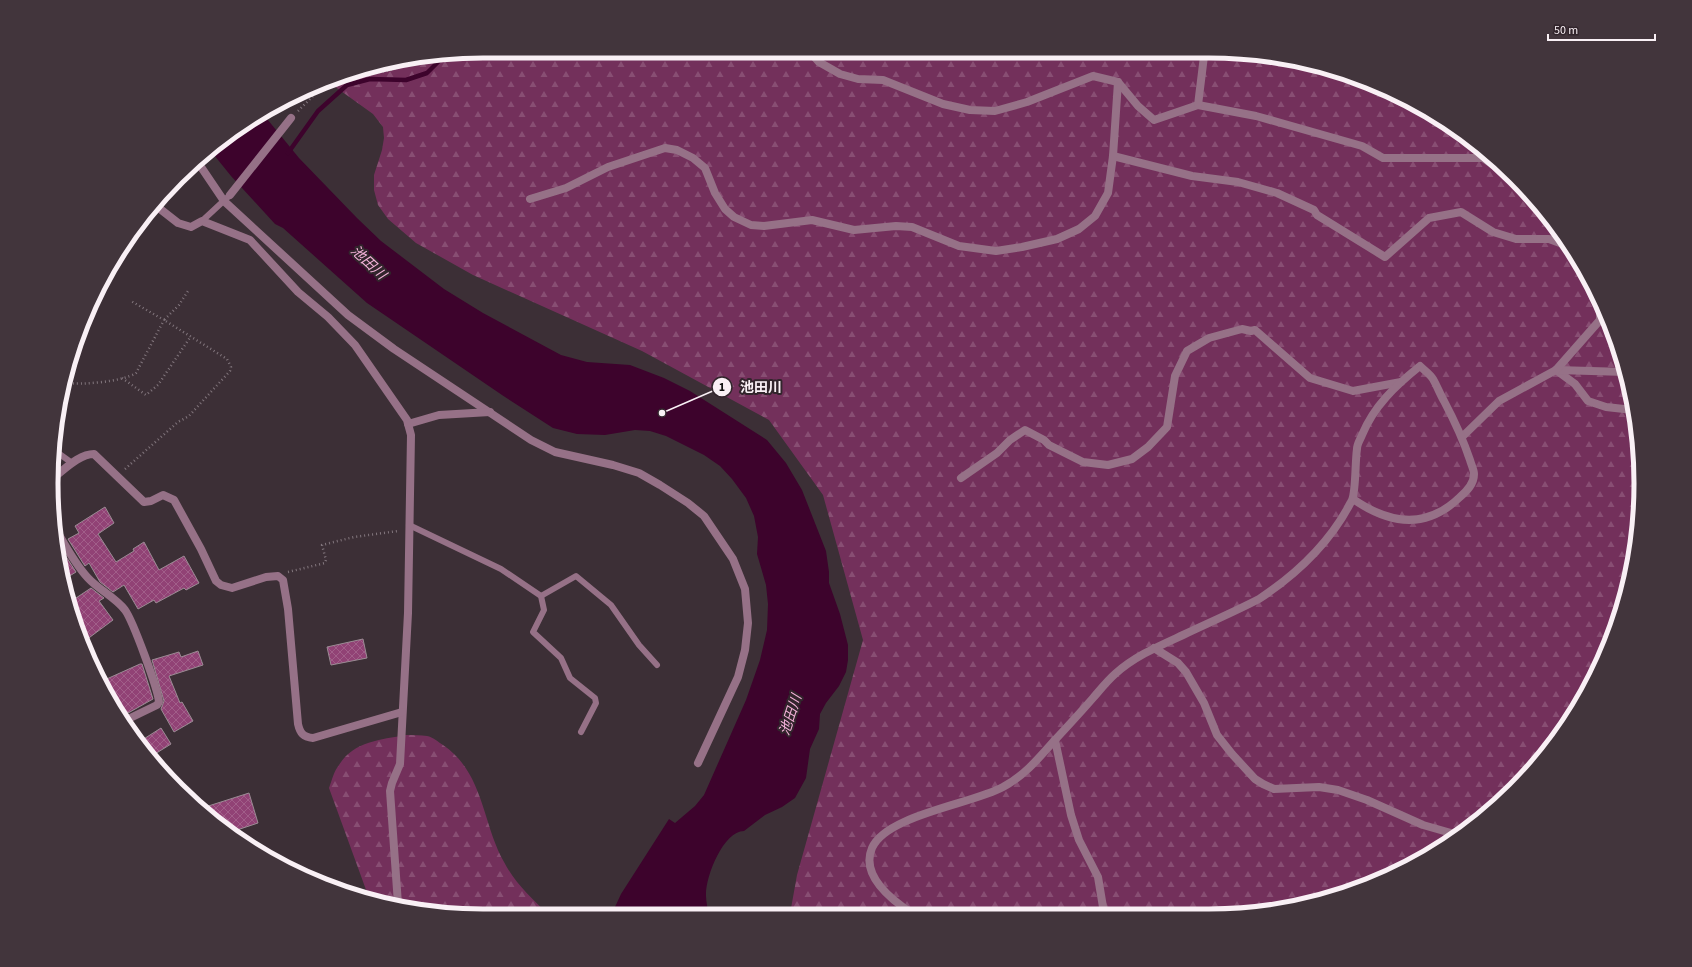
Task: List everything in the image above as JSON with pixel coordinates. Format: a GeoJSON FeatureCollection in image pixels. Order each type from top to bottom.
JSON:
{"type":"FeatureCollection","features":[{"type":"Feature","properties":{"kind":"street"},"geometry":{"type":"LineString","coordinates":[[815,58],[819,62],[840,74],[858,79],[883,80],[943,104],[970,110],[995,111],[1028,102],[1094,76],[1118,82],[1138,106],[1154,120],[1198,105],[1272,120],[1362,146],[1383,158],[1482,158]]}},
{"type":"Feature","properties":{"kind":"street"},"geometry":{"type":"LineString","coordinates":[[1198,105],[1204,58]]}},
{"type":"Feature","properties":{"kind":"street"},"geometry":{"type":"LineString","coordinates":[[530,199],[566,188],[608,167],[664,148],[677,150],[692,158],[705,168],[715,193],[725,209],[734,217],[751,225],[764,226],[812,220],[854,230],[896,226],[912,227],[959,246],[996,251],[1022,247],[1058,239],[1079,229],[1095,216],[1108,193],[1113,156],[1118,82]]}},
{"type":"Feature","properties":{"kind":"street"},"geometry":{"type":"LineString","coordinates":[[227,198],[291,118]]}},
{"type":"Feature","properties":{"kind":"street"},"geometry":{"type":"LineString","coordinates":[[1113,156],[1192,176],[1238,182],[1277,193],[1314,210],[1317,215],[1385,257],[1430,218],[1461,212],[1493,232],[1516,239],[1550,239],[1559,242]]}},
{"type":"Feature","properties":{"kind":"street"},"geometry":{"type":"LineString","coordinates":[[201,166],[227,198],[348,314],[394,349],[531,440],[555,452],[613,465],[639,473],[688,503],[704,516],[733,559],[745,590],[748,623],[745,650],[738,677],[698,763]]}},
{"type":"Feature","properties":{"kind":"street"},"geometry":{"type":"LineString","coordinates":[[159,208],[178,223],[191,227],[202,221],[250,240],[298,292],[328,317],[355,345],[396,403],[408,424],[411,434],[408,613],[400,764],[390,791],[398,901]]}},
{"type":"Feature","properties":{"kind":"street"},"geometry":{"type":"LineString","coordinates":[[1462,436],[1499,401],[1556,370],[1600,320],[1600,317]]}},
{"type":"Feature","properties":{"kind":"street"},"geometry":{"type":"LineString","coordinates":[[961,478],[997,453],[1010,440],[1025,430],[1044,440],[1049,445],[1083,462],[1108,464],[1132,459],[1148,447],[1167,427],[1175,376],[1187,351],[1209,338],[1242,329],[1251,331],[1255,330],[1310,378],[1353,391],[1401,382]]}},
{"type":"Feature","properties":{"kind":"street"},"geometry":{"type":"LineString","coordinates":[[906,909],[881,887],[871,870],[869,859],[871,849],[877,839],[885,832],[921,814],[981,797],[1005,787],[1036,762],[1114,674],[1139,655],[1241,608],[1275,588],[1299,569],[1330,535],[1352,499],[1357,447],[1365,427],[1377,406],[1401,382],[1420,366],[1432,378],[1462,436],[1474,473],[1473,481],[1468,490],[1455,502],[1441,512],[1426,519],[1408,521],[1388,517],[1366,509],[1352,499]]}},
{"type":"Feature","properties":{"kind":"street"},"geometry":{"type":"LineString","coordinates":[[1556,370],[1620,372]]}},
{"type":"Feature","properties":{"kind":"street"},"geometry":{"type":"LineString","coordinates":[[1556,370],[1575,384],[1588,401],[1606,407],[1627,409]]}},
{"type":"Feature","properties":{"kind":"street"},"geometry":{"type":"LineString","coordinates":[[408,424],[439,414],[490,412]]}},
{"type":"Feature","properties":{"kind":"street"},"geometry":{"type":"LineString","coordinates":[[58,474],[72,463],[88,454],[94,454],[144,502],[151,501],[164,495],[174,500],[201,549],[216,582],[221,586],[232,588],[266,577],[278,576],[283,580],[288,609],[300,732],[307,737],[313,738],[402,712]]}},
{"type":"Feature","properties":{"kind":"street"},"geometry":{"type":"LineString","coordinates":[[62,539],[88,578],[119,603],[126,612],[143,651],[159,702],[157,705],[129,719]]}},
{"type":"Feature","properties":{"kind":"street"},"geometry":{"type":"LineString","coordinates":[[1154,648],[1174,660],[1186,672],[1204,703],[1217,734],[1241,764],[1255,779],[1263,784],[1274,789],[1319,787],[1338,790],[1367,800],[1423,825],[1451,833]]}},
{"type":"Feature","properties":{"kind":"street"},"geometry":{"type":"LineString","coordinates":[[1055,740],[1071,815],[1079,840],[1098,877],[1103,909]]}},
{"type":"Feature","properties":{"kind":"lane"},"geometry":{"type":"LineString","coordinates":[[202,221],[227,198]]}},
{"type":"Feature","properties":{"kind":"lane"},"geometry":{"type":"LineString","coordinates":[[59,454],[72,463]]}},
{"type":"Feature","properties":{"kind":"lane"},"geometry":{"type":"LineString","coordinates":[[409,527],[501,569],[541,596],[544,610],[533,632],[561,658],[570,678],[595,698],[596,703],[581,732]]}},
{"type":"Feature","properties":{"kind":"lane"},"geometry":{"type":"LineString","coordinates":[[541,596],[576,576],[611,605],[640,645],[657,665]]}},
{"type":"Feature","properties":{"kind":"path"},"geometry":{"type":"LineString","coordinates":[[376,71],[382,72],[414,64]]}},
{"type":"Feature","properties":{"kind":"path"},"geometry":{"type":"LineString","coordinates":[[291,118],[317,92]]}},
{"type":"Feature","properties":{"kind":"path"},"geometry":{"type":"LineString","coordinates":[[70,383],[82,384],[122,378],[136,373],[164,320],[179,305],[188,291]]}},
{"type":"Feature","properties":{"kind":"path"},"geometry":{"type":"LineString","coordinates":[[117,476],[178,422],[189,416],[230,371],[231,366],[227,360],[191,336],[131,300]]}},
{"type":"Feature","properties":{"kind":"path"},"geometry":{"type":"LineString","coordinates":[[122,378],[146,395],[158,385],[191,336]]}},
{"type":"Feature","properties":{"kind":"path"},"geometry":{"type":"LineString","coordinates":[[278,576],[290,571],[323,564],[326,560],[322,545],[354,537],[409,527]]}},
{"type":"Feature","properties":{"kind":"green space"},"geometry":{"type":"Polygon","coordinates":[[[484,58],[1236,59],[1292,66],[1319,72],[1371,90],[1397,102],[1445,130],[1468,146],[1509,183],[1546,224],[1562,247],[1590,295],[1602,321],[1620,373],[1626,400],[1633,456],[1634,484],[1633,511],[1626,567],[1620,594],[1602,646],[1577,696],[1546,743],[1509,784],[1489,803],[1468,821],[1445,837],[1397,865],[1371,877],[1319,895],[1264,905],[1208,909],[791,909],[797,875],[863,640],[823,495],[769,420],[642,351],[473,275],[416,243],[388,219],[378,205],[374,190],[374,175],[382,150],[384,138],[383,127],[373,114],[334,86],[373,72],[400,66],[456,59],[484,58]]]}},
{"type":"Feature","properties":{"kind":"green space"},"geometry":{"type":"Polygon","coordinates":[[[406,735],[427,736],[443,745],[456,756],[467,770],[475,784],[497,847],[508,870],[524,890],[542,909],[456,908],[400,901],[367,893],[329,788],[337,767],[345,757],[360,746],[377,740],[406,735]]]}},
{"type":"Feature","properties":{"kind":"water"},"geometry":{"type":"Polygon","coordinates":[[[266,118],[299,158],[357,218],[381,241],[444,289],[483,313],[561,355],[587,362],[630,365],[664,378],[690,391],[767,440],[786,463],[802,490],[826,551],[829,583],[840,614],[848,645],[846,672],[839,686],[826,703],[820,714],[819,729],[810,749],[806,778],[795,798],[782,807],[765,815],[744,831],[736,833],[722,847],[712,868],[706,888],[707,909],[615,909],[615,907],[621,894],[669,819],[675,823],[695,806],[704,795],[746,700],[760,660],[767,630],[768,604],[766,585],[757,554],[758,537],[754,516],[746,498],[720,466],[704,455],[666,436],[650,431],[635,430],[605,435],[577,434],[553,428],[367,303],[283,228],[275,224],[231,176],[214,155],[224,146],[266,118]]]}},
{"type":"Feature","properties":{"kind":"building"},"geometry":{"type":"Polygon","coordinates":[[[105,507],[114,523],[98,534],[116,562],[134,551],[133,549],[144,542],[159,570],[184,556],[199,583],[186,590],[184,588],[156,603],[154,600],[138,609],[124,585],[113,592],[100,582],[89,563],[85,566],[68,539],[79,533],[75,526],[105,507]]]}},
{"type":"Feature","properties":{"kind":"building"},"geometry":{"type":"Polygon","coordinates":[[[64,553],[76,572],[68,577],[64,553]]]}},
{"type":"Feature","properties":{"kind":"building"},"geometry":{"type":"Polygon","coordinates":[[[91,588],[104,598],[99,601],[113,620],[88,639],[74,599],[91,588]]]}},
{"type":"Feature","properties":{"kind":"building"},"geometry":{"type":"Polygon","coordinates":[[[363,639],[367,658],[331,665],[327,647],[363,639]]]}},
{"type":"Feature","properties":{"kind":"building"},"geometry":{"type":"Polygon","coordinates":[[[198,651],[203,665],[169,676],[180,703],[182,702],[193,721],[174,732],[161,709],[164,701],[152,660],[179,652],[181,657],[198,651]]]}},
{"type":"Feature","properties":{"kind":"building"},"geometry":{"type":"Polygon","coordinates":[[[142,664],[153,699],[126,714],[106,679],[142,664]]]}},
{"type":"Feature","properties":{"kind":"building"},"geometry":{"type":"Polygon","coordinates":[[[161,728],[171,744],[155,754],[143,739],[161,728]]]}},
{"type":"Feature","properties":{"kind":"building"},"geometry":{"type":"Polygon","coordinates":[[[249,793],[258,823],[237,830],[207,806],[249,793]]]}},
{"type":"Feature","properties":{"kind":"waterway"},"geometry":{"type":"LineString","coordinates":[[288,153],[318,111],[347,85],[370,79],[406,80],[427,73],[439,61]]}},
{"type":"Feature","properties":{"kind":"place","name":"池田川"},"geometry":{"type":"Point","coordinates":[662,413]}}]}
